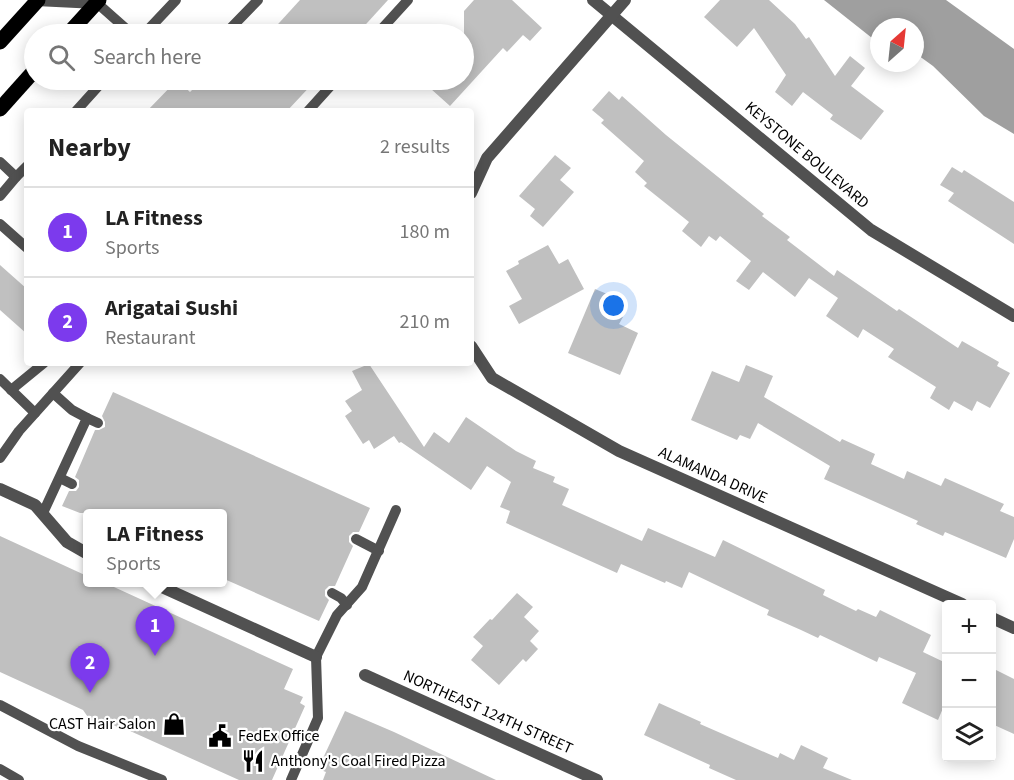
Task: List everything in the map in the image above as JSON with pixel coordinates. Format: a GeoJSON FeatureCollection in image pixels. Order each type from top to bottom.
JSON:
{"type":"FeatureCollection","features":[{"type":"Feature","properties":{"kind":"main road"},"geometry":{"type":"LineString","coordinates":[[0,42],[38,0]]}},
{"type":"Feature","properties":{"kind":"main road"},"geometry":{"type":"LineString","coordinates":[[77,24],[98,1]]}},
{"type":"Feature","properties":{"kind":"main road"},"geometry":{"type":"LineString","coordinates":[[0,109],[24,82]]}},
{"type":"Feature","properties":{"kind":"street"},"geometry":{"type":"LineString","coordinates":[[38,0],[98,1]]}},
{"type":"Feature","properties":{"kind":"street","name":"KEYSTONE BOULEVARD"},"geometry":{"type":"LineString","coordinates":[[593,0],[871,230],[1014,316]]}},
{"type":"Feature","properties":{"kind":"street"},"geometry":{"type":"LineString","coordinates":[[474,186],[487,158],[625,0]]}},
{"type":"Feature","properties":{"kind":"street","name":"ALAMANDA DRIVE"},"geometry":{"type":"LineString","coordinates":[[474,351],[492,378],[619,451],[953,600]]}},
{"type":"Feature","properties":{"kind":"street"},"geometry":{"type":"LineString","coordinates":[[0,489],[34,505],[67,542],[83,552]]}},
{"type":"Feature","properties":{"kind":"street"},"geometry":{"type":"LineString","coordinates":[[163,587],[316,657]]}},
{"type":"Feature","properties":{"kind":"street"},"geometry":{"type":"LineString","coordinates":[[996,620],[1014,628]]}},
{"type":"Feature","properties":{"kind":"street","name":"NORTHEAST 124TH STREET"},"geometry":{"type":"LineString","coordinates":[[365,675],[597,780]]}},
{"type":"Feature","properties":{"kind":"lane"},"geometry":{"type":"LineString","coordinates":[[156,24],[176,0]]}},
{"type":"Feature","properties":{"kind":"lane"},"geometry":{"type":"LineString","coordinates":[[235,24],[258,0]]}},
{"type":"Feature","properties":{"kind":"lane"},"geometry":{"type":"LineString","coordinates":[[386,24],[408,0]]}},
{"type":"Feature","properties":{"kind":"lane"},"geometry":{"type":"LineString","coordinates":[[98,1],[122,24]]}},
{"type":"Feature","properties":{"kind":"lane"},"geometry":{"type":"LineString","coordinates":[[79,108],[95,90]]}},
{"type":"Feature","properties":{"kind":"lane"},"geometry":{"type":"LineString","coordinates":[[311,108],[327,90]]}},
{"type":"Feature","properties":{"kind":"lane"},"geometry":{"type":"LineString","coordinates":[[0,162],[16,177]]}},
{"type":"Feature","properties":{"kind":"lane"},"geometry":{"type":"LineString","coordinates":[[0,196],[24,169]]}},
{"type":"Feature","properties":{"kind":"lane"},"geometry":{"type":"LineString","coordinates":[[0,224],[24,245]]}},
{"type":"Feature","properties":{"kind":"lane"},"geometry":{"type":"LineString","coordinates":[[11,390],[40,366]]}},
{"type":"Feature","properties":{"kind":"lane"},"geometry":{"type":"LineString","coordinates":[[0,458],[35,412],[77,366]]}},
{"type":"Feature","properties":{"kind":"lane"},"geometry":{"type":"LineString","coordinates":[[0,379],[35,412]]}},
{"type":"Feature","properties":{"kind":"lane"},"geometry":{"type":"LineString","coordinates":[[53,393],[72,410],[98,423]]}},
{"type":"Feature","properties":{"kind":"lane"},"geometry":{"type":"LineString","coordinates":[[43,513],[87,418]]}},
{"type":"Feature","properties":{"kind":"lane"},"geometry":{"type":"LineString","coordinates":[[60,478],[72,484]]}},
{"type":"Feature","properties":{"kind":"lane"},"geometry":{"type":"LineString","coordinates":[[291,780],[318,718],[316,657],[328,628],[362,587],[396,510]]}},
{"type":"Feature","properties":{"kind":"lane"},"geometry":{"type":"LineString","coordinates":[[356,539],[379,551]]}},
{"type":"Feature","properties":{"kind":"lane"},"geometry":{"type":"LineString","coordinates":[[332,593],[341,598],[346,605]]}},
{"type":"Feature","properties":{"kind":"lane"},"geometry":{"type":"LineString","coordinates":[[0,705],[78,746],[162,780]]}},
{"type":"Feature","properties":{"kind":"lane"},"geometry":{"type":"LineString","coordinates":[[0,769],[19,780]]}},
{"type":"Feature","properties":{"kind":"shaded area"},"geometry":{"type":"Polygon","coordinates":[[[824,0],[946,0],[1014,49],[1014,134],[984,116],[924,60],[924,18],[870,18],[870,36],[824,0]]]}},
{"type":"Feature","properties":{"kind":"building"},"geometry":{"type":"Polygon","coordinates":[[[300,0],[388,0],[366,24],[278,24],[300,0]]]}},
{"type":"Feature","properties":{"kind":"building"},"geometry":{"type":"Polygon","coordinates":[[[474,0],[512,0],[542,28],[530,41],[523,35],[507,52],[503,48],[474,80],[474,24],[464,24],[464,11],[474,0]]]}},
{"type":"Feature","properties":{"kind":"building"},"geometry":{"type":"Polygon","coordinates":[[[720,0],[769,0],[795,24],[806,39],[809,37],[835,76],[850,56],[865,68],[851,86],[884,111],[861,140],[830,119],[833,115],[803,92],[792,106],[775,92],[786,75],[754,28],[737,47],[704,17],[720,0]]]}},
{"type":"Feature","properties":{"kind":"building"},"geometry":{"type":"Polygon","coordinates":[[[167,90],[188,90],[190,92],[192,90],[307,90],[290,108],[150,108],[167,90]]]}},
{"type":"Feature","properties":{"kind":"building"},"geometry":{"type":"Polygon","coordinates":[[[432,90],[465,90],[450,106],[432,90]]]}},
{"type":"Feature","properties":{"kind":"building"},"geometry":{"type":"Polygon","coordinates":[[[609,91],[619,100],[622,96],[666,135],[764,214],[762,216],[790,237],[787,240],[834,276],[837,270],[897,311],[899,309],[958,348],[962,341],[999,362],[997,366],[1010,373],[990,408],[977,401],[972,411],[954,401],[949,410],[930,398],[936,387],[888,357],[894,349],[863,329],[858,338],[826,316],[838,298],[809,278],[795,297],[763,272],[749,290],[736,281],[751,261],[720,236],[716,241],[709,236],[701,247],[682,231],[689,222],[644,186],[647,183],[635,172],[644,161],[601,123],[604,120],[592,110],[609,91]]]}},
{"type":"Feature","properties":{"kind":"building"},"geometry":{"type":"Polygon","coordinates":[[[555,155],[571,168],[560,180],[574,192],[543,227],[530,216],[535,209],[519,196],[555,155]]]}},
{"type":"Feature","properties":{"kind":"building"},"geometry":{"type":"Polygon","coordinates":[[[952,167],[962,173],[964,170],[1014,202],[1014,244],[948,201],[954,193],[940,185],[952,167]]]}},
{"type":"Feature","properties":{"kind":"building"},"geometry":{"type":"Polygon","coordinates":[[[548,245],[559,264],[568,259],[584,289],[519,324],[509,306],[522,299],[506,271],[519,264],[518,261],[548,245]]]}},
{"type":"Feature","properties":{"kind":"building"},"geometry":{"type":"Polygon","coordinates":[[[0,265],[24,286],[24,331],[0,310],[0,265]]]}},
{"type":"Feature","properties":{"kind":"building"},"geometry":{"type":"Polygon","coordinates":[[[595,289],[617,298],[611,312],[623,317],[619,324],[638,333],[620,375],[568,353],[595,289]]]}},
{"type":"Feature","properties":{"kind":"building"},"geometry":{"type":"Polygon","coordinates":[[[746,365],[773,376],[764,397],[840,442],[842,439],[875,454],[871,464],[904,479],[907,471],[941,486],[945,478],[1004,504],[1000,511],[1014,517],[1014,539],[1006,558],[945,532],[943,536],[916,524],[918,521],[824,479],[830,466],[758,423],[750,439],[740,435],[737,440],[691,420],[712,371],[739,382],[746,365]]]}},
{"type":"Feature","properties":{"kind":"building"},"geometry":{"type":"Polygon","coordinates":[[[370,366],[424,447],[434,432],[449,443],[466,417],[516,451],[536,461],[533,468],[555,477],[553,482],[569,489],[562,505],[642,541],[648,528],[715,557],[723,540],[825,590],[823,595],[856,611],[858,609],[876,617],[880,610],[931,635],[923,652],[942,661],[942,710],[938,720],[902,703],[916,673],[879,657],[877,662],[820,635],[818,638],[767,615],[769,610],[689,572],[682,588],[621,564],[617,573],[506,523],[510,511],[500,507],[511,482],[487,466],[471,490],[401,442],[399,443],[394,436],[374,449],[369,440],[363,444],[345,416],[352,411],[345,401],[362,390],[352,371],[370,366]]]}},
{"type":"Feature","properties":{"kind":"building"},"geometry":{"type":"Polygon","coordinates":[[[113,392],[370,508],[359,532],[353,532],[349,536],[349,542],[353,546],[335,586],[329,586],[325,590],[325,596],[329,600],[319,621],[227,580],[227,509],[83,509],[83,513],[80,513],[62,506],[69,491],[76,491],[79,487],[79,480],[75,477],[95,430],[105,427],[102,416],[113,392]]]}},
{"type":"Feature","properties":{"kind":"building"},"geometry":{"type":"Polygon","coordinates":[[[0,536],[83,574],[83,587],[114,587],[293,669],[284,689],[303,697],[300,703],[305,706],[272,780],[239,780],[119,726],[119,728],[110,723],[98,725],[90,720],[83,710],[0,672],[0,536]]]}},
{"type":"Feature","properties":{"kind":"building"},"geometry":{"type":"Polygon","coordinates":[[[517,593],[533,607],[524,617],[539,631],[530,641],[538,649],[526,662],[523,659],[499,685],[471,660],[483,646],[473,637],[517,593]]]}},
{"type":"Feature","properties":{"kind":"building"},"geometry":{"type":"Polygon","coordinates":[[[996,670],[1014,679],[1014,734],[996,726],[996,670]]]}},
{"type":"Feature","properties":{"kind":"building"},"geometry":{"type":"Polygon","coordinates":[[[659,703],[701,722],[700,724],[778,758],[780,753],[794,760],[801,745],[828,758],[823,768],[852,780],[736,780],[709,768],[710,765],[644,735],[659,703]]]}},
{"type":"Feature","properties":{"kind":"building"},"geometry":{"type":"Polygon","coordinates":[[[345,711],[496,780],[323,780],[326,772],[318,769],[345,711]]]}},
{"type":"Feature","properties":{"kind":"place","name":"LA Fitness"},"geometry":{"type":"Point","coordinates":[155,656]}},
{"type":"Feature","properties":{"kind":"place","name":"Arigatai Sushi"},"geometry":{"type":"Point","coordinates":[90,693]}},
{"type":"Feature","properties":{"kind":"place","name":"CAST Hair Salon"},"geometry":{"type":"Point","coordinates":[174,724]}},
{"type":"Feature","properties":{"kind":"place","name":"FedEx Office"},"geometry":{"type":"Point","coordinates":[220,736]}},
{"type":"Feature","properties":{"kind":"place","name":"Anthony's Coal Fired Pizza"},"geometry":{"type":"Point","coordinates":[253,761]}}]}
